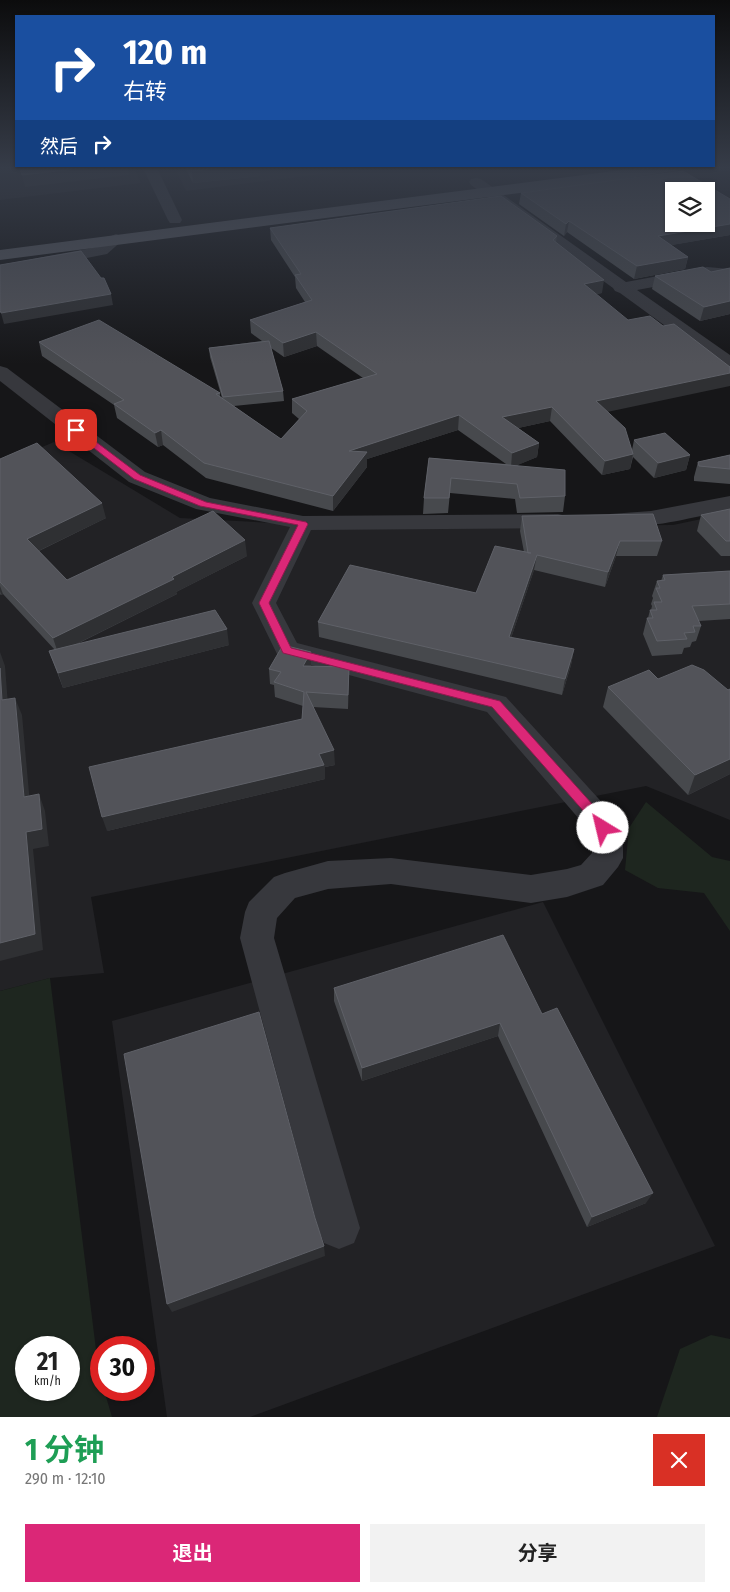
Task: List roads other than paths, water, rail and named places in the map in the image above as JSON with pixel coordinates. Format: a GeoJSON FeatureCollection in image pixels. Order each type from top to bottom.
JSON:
{"type":"FeatureCollection","features":[{"type":"Feature","properties":{"kind":"main road"},"geometry":{"type":"LineString","coordinates":[[0,242],[79,232]]}},
{"type":"Feature","properties":{"kind":"main road"},"geometry":{"type":"LineString","coordinates":[[0,255],[164,232]]}},
{"type":"Feature","properties":{"kind":"street"},"geometry":{"type":"LineString","coordinates":[[547,232],[621,288],[730,364]]}},
{"type":"Feature","properties":{"kind":"street"},"geometry":{"type":"LineString","coordinates":[[0,270],[102,251],[116,239]]}},
{"type":"Feature","properties":{"kind":"street"},"geometry":{"type":"LineString","coordinates":[[621,288],[707,272],[730,274]]}},
{"type":"Feature","properties":{"kind":"street"},"geometry":{"type":"LineString","coordinates":[[0,372],[137,477],[204,504],[303,524],[651,518],[730,503]]}},
{"type":"Feature","properties":{"kind":"street"},"geometry":{"type":"LineString","coordinates":[[303,524],[264,603],[287,650],[496,704],[597,818],[608,838],[607,858],[592,875],[567,883],[531,889],[391,871],[328,876],[285,887],[261,912],[258,938],[339,1228]]}}]}
